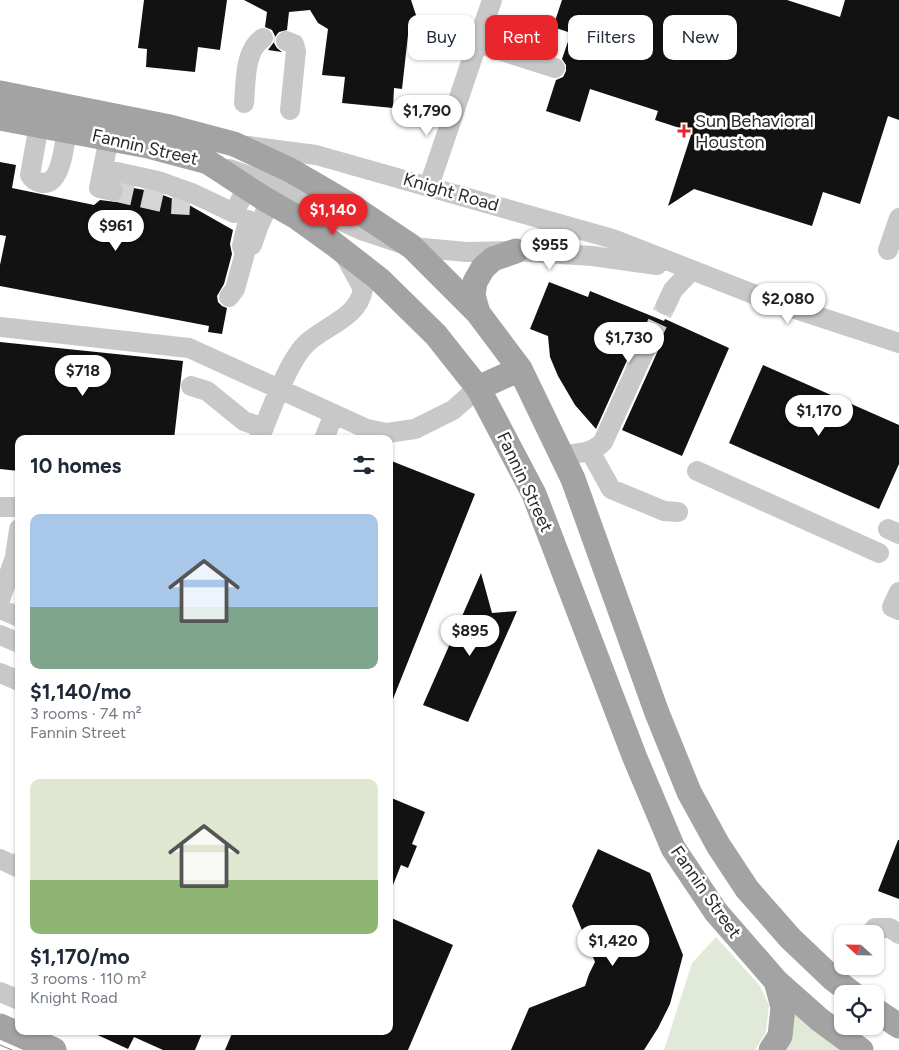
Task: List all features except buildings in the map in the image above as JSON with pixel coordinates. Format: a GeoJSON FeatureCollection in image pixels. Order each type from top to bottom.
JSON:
{"type":"FeatureCollection","features":[{"type":"Feature","properties":{"kind":"main road","name":"Fannin Street"},"geometry":{"type":"LineString","coordinates":[[0,93],[118,132],[148,146],[208,162],[298,218],[379,279],[436,335],[478,388],[534,494],[635,758],[673,848],[716,912],[776,981],[820,1020],[861,1050]]}},
{"type":"Feature","properties":{"kind":"main road","name":"Fannin Street"},"geometry":{"type":"LineString","coordinates":[[0,118],[67,130],[118,132],[170,127],[234,144],[290,170],[345,202],[412,247],[478,313],[520,369],[573,478],[657,713],[689,792],[718,845],[748,889],[790,938],[834,970]]}},
{"type":"Feature","properties":{"kind":"main road"},"geometry":{"type":"LineString","coordinates":[[478,313],[473,295],[475,282],[483,268],[493,259],[516,251]]}},
{"type":"Feature","properties":{"kind":"main road"},"geometry":{"type":"LineString","coordinates":[[478,388],[520,369]]}},
{"type":"Feature","properties":{"kind":"main road"},"geometry":{"type":"LineString","coordinates":[[771,1050],[780,1036],[783,1007],[776,981]]}},
{"type":"Feature","properties":{"kind":"main road"},"geometry":{"type":"LineString","coordinates":[[884,1016],[899,1026]]}},
{"type":"Feature","properties":{"kind":"main road"},"geometry":{"type":"LineString","coordinates":[[0,1026],[15,1033]]}},
{"type":"Feature","properties":{"kind":"main road"},"geometry":{"type":"LineString","coordinates":[[20,1035],[54,1050]]}},
{"type":"Feature","properties":{"kind":"street"},"geometry":{"type":"LineString","coordinates":[[429,186],[492,0]]}},
{"type":"Feature","properties":{"kind":"street"},"geometry":{"type":"LineString","coordinates":[[244,103],[249,59],[256,42],[263,38]]}},
{"type":"Feature","properties":{"kind":"street"},"geometry":{"type":"LineString","coordinates":[[286,40],[294,44],[296,52],[290,110]]}},
{"type":"Feature","properties":{"kind":"street"},"geometry":{"type":"LineString","coordinates":[[478,43],[555,68]]}},
{"type":"Feature","properties":{"kind":"street"},"geometry":{"type":"LineString","coordinates":[[39,125],[30,175],[32,179],[44,183],[57,175],[67,130]]}},
{"type":"Feature","properties":{"kind":"street"},"geometry":{"type":"LineString","coordinates":[[113,192],[99,188],[103,169],[118,132]]}},
{"type":"Feature","properties":{"kind":"street","name":"Knight Road"},"geometry":{"type":"LineString","coordinates":[[234,144],[316,155],[613,239],[771,301],[899,343]]}},
{"type":"Feature","properties":{"kind":"street","name":"Knight Road"},"geometry":{"type":"LineString","coordinates":[[208,162],[272,184],[326,214],[361,230],[412,247],[467,252],[516,251],[592,256],[692,270]]}},
{"type":"Feature","properties":{"kind":"street"},"geometry":{"type":"LineString","coordinates":[[103,169],[158,181],[192,200],[242,221]]}},
{"type":"Feature","properties":{"kind":"street"},"geometry":{"type":"LineString","coordinates":[[229,297],[234,289],[245,253],[251,249],[242,221],[246,187]]}},
{"type":"Feature","properties":{"kind":"street"},"geometry":{"type":"LineString","coordinates":[[242,221],[270,202]]}},
{"type":"Feature","properties":{"kind":"street"},"geometry":{"type":"LineString","coordinates":[[888,250],[899,218]]}},
{"type":"Feature","properties":{"kind":"street"},"geometry":{"type":"LineString","coordinates":[[191,386],[207,391],[261,434],[293,361],[306,343],[355,309],[362,294],[363,289],[343,252]]}},
{"type":"Feature","properties":{"kind":"street"},"geometry":{"type":"LineString","coordinates":[[666,305],[673,290],[692,270]]}},
{"type":"Feature","properties":{"kind":"street"},"geometry":{"type":"LineString","coordinates":[[0,328],[188,348],[367,429],[388,433],[415,428],[453,410],[478,388]]}},
{"type":"Feature","properties":{"kind":"street"},"geometry":{"type":"LineString","coordinates":[[562,455],[590,451],[597,448],[608,434],[649,341]]}},
{"type":"Feature","properties":{"kind":"street"},"geometry":{"type":"LineString","coordinates":[[326,435],[334,414]]}},
{"type":"Feature","properties":{"kind":"street"},"geometry":{"type":"LineString","coordinates":[[590,451],[611,488],[664,511],[678,512]]}},
{"type":"Feature","properties":{"kind":"street"},"geometry":{"type":"LineString","coordinates":[[697,471],[879,553]]}},
{"type":"Feature","properties":{"kind":"street"},"geometry":{"type":"LineString","coordinates":[[0,507],[15,507]]}},
{"type":"Feature","properties":{"kind":"street"},"geometry":{"type":"LineString","coordinates":[[0,600],[15,560]]}},
{"type":"Feature","properties":{"kind":"street"},"geometry":{"type":"LineString","coordinates":[[899,592],[892,607],[899,610]]}},
{"type":"Feature","properties":{"kind":"street"},"geometry":{"type":"LineString","coordinates":[[0,609],[15,615]]}},
{"type":"Feature","properties":{"kind":"street"},"geometry":{"type":"LineString","coordinates":[[0,635],[15,642]]}},
{"type":"Feature","properties":{"kind":"street"},"geometry":{"type":"LineString","coordinates":[[0,673],[15,679]]}},
{"type":"Feature","properties":{"kind":"street"},"geometry":{"type":"LineString","coordinates":[[0,859],[15,866]]}},
{"type":"Feature","properties":{"kind":"street"},"geometry":{"type":"LineString","coordinates":[[884,928],[890,928],[899,934]]}},
{"type":"Feature","properties":{"kind":"street"},"geometry":{"type":"LineString","coordinates":[[0,992],[15,998]]}},
{"type":"Feature","properties":{"kind":"green space"},"geometry":{"type":"Polygon","coordinates":[[[716,937],[760,986],[769,1005],[766,1032],[755,1050],[664,1050],[692,963],[716,937]]]}},
{"type":"Feature","properties":{"kind":"green space"},"geometry":{"type":"Polygon","coordinates":[[[796,1009],[848,1050],[782,1050],[796,1009]]]}},
{"type":"Feature","properties":{"kind":"tunnel"},"geometry":{"type":"LineString","coordinates":[[113,191],[171,204],[190,205]]}},
{"type":"Feature","properties":{"kind":"tunnel"},"geometry":{"type":"LineString","coordinates":[[649,341],[666,305]]}},
{"type":"Feature","properties":{"kind":"tram line"},"geometry":{"type":"LineString","coordinates":[[0,1045],[12,1050]]}},
{"type":"Feature","properties":{"kind":"place","name":"Sun Behavioral Houston"},"geometry":{"type":"Point","coordinates":[684,131]}}]}
